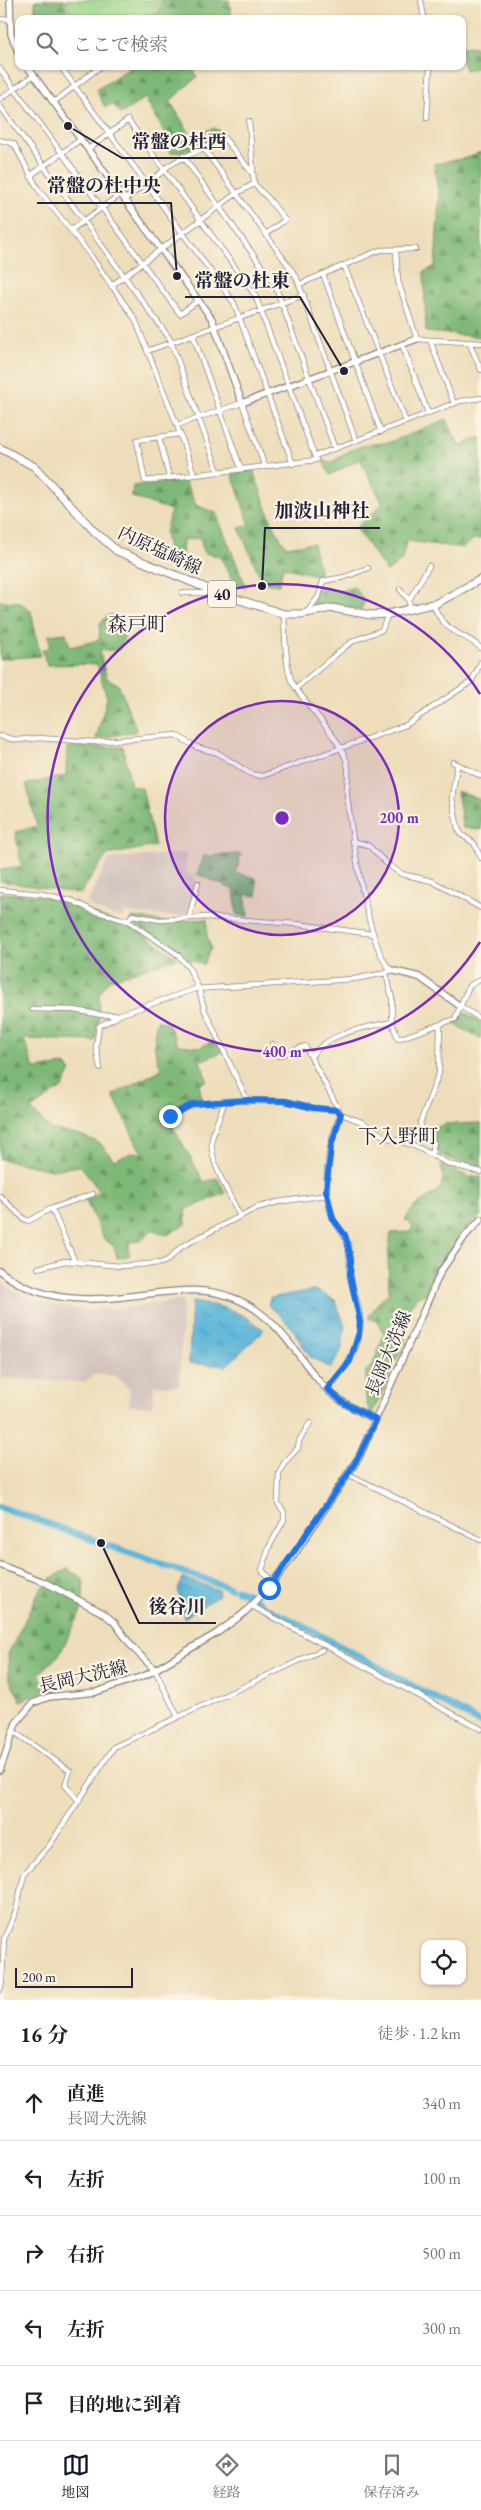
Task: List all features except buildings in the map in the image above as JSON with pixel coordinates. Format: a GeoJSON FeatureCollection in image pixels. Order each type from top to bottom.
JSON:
{"type":"FeatureCollection","features":[{"type":"Feature","properties":{"kind":"main road","name":"内原塩崎線"},"geometry":{"type":"LineString","coordinates":[[0,448],[34,467],[110,546],[125,555],[218,593],[284,614],[306,614],[332,608],[371,615],[388,614],[433,604],[481,579]]}},
{"type":"Feature","properties":{"kind":"street"},"geometry":{"type":"LineString","coordinates":[[10,0],[12,39],[15,45]]}},
{"type":"Feature","properties":{"kind":"street"},"geometry":{"type":"LineString","coordinates":[[421,0],[423,15]]}},
{"type":"Feature","properties":{"kind":"street"},"geometry":{"type":"LineString","coordinates":[[0,19],[10,19]]}},
{"type":"Feature","properties":{"kind":"street"},"geometry":{"type":"LineString","coordinates":[[0,69],[180,314],[198,300]]}},
{"type":"Feature","properties":{"kind":"street"},"geometry":{"type":"LineString","coordinates":[[31,70],[198,300],[215,327],[265,467]]}},
{"type":"Feature","properties":{"kind":"street"},"geometry":{"type":"LineString","coordinates":[[63,70],[230,298],[240,318],[293,464]]}},
{"type":"Feature","properties":{"kind":"street"},"geometry":{"type":"LineString","coordinates":[[54,102],[93,70]]}},
{"type":"Feature","properties":{"kind":"street"},"geometry":{"type":"LineString","coordinates":[[427,118],[430,70]]}},
{"type":"Feature","properties":{"kind":"street"},"geometry":{"type":"LineString","coordinates":[[0,99],[34,75]]}},
{"type":"Feature","properties":{"kind":"street"},"geometry":{"type":"LineString","coordinates":[[0,106],[171,343],[218,472]]}},
{"type":"Feature","properties":{"kind":"street"},"geometry":{"type":"LineString","coordinates":[[88,150],[128,120],[248,284],[261,310],[316,460],[145,481],[137,440],[180,434]]}},
{"type":"Feature","properties":{"kind":"street"},"geometry":{"type":"LineString","coordinates":[[248,121],[254,184],[268,198],[284,220],[267,233]]}},
{"type":"Feature","properties":{"kind":"street"},"geometry":{"type":"LineString","coordinates":[[71,230],[102,208],[146,183],[183,156],[205,150],[224,138],[253,174]]}},
{"type":"Feature","properties":{"kind":"street"},"geometry":{"type":"LineString","coordinates":[[30,176],[81,139]]}},
{"type":"Feature","properties":{"kind":"street"},"geometry":{"type":"LineString","coordinates":[[0,140],[14,144],[30,176],[135,319],[177,425],[194,474]]}},
{"type":"Feature","properties":{"kind":"street"},"geometry":{"type":"LineString","coordinates":[[205,150],[267,233],[300,284],[356,441]]}},
{"type":"Feature","properties":{"kind":"street"},"geometry":{"type":"LineString","coordinates":[[183,156],[266,271],[283,302],[335,449]]}},
{"type":"Feature","properties":{"kind":"street"},"geometry":{"type":"LineString","coordinates":[[111,286],[237,193],[254,184]]}},
{"type":"Feature","properties":{"kind":"street"},"geometry":{"type":"LineString","coordinates":[[300,284],[380,250],[416,249]]}},
{"type":"Feature","properties":{"kind":"street"},"geometry":{"type":"LineString","coordinates":[[396,251],[398,281],[417,339]]}},
{"type":"Feature","properties":{"kind":"street"},"geometry":{"type":"LineString","coordinates":[[344,265],[406,422]]}},
{"type":"Feature","properties":{"kind":"street"},"geometry":{"type":"LineString","coordinates":[[323,274],[381,432]]}},
{"type":"Feature","properties":{"kind":"street"},"geometry":{"type":"LineString","coordinates":[[148,351],[304,295]]}},
{"type":"Feature","properties":{"kind":"street"},"geometry":{"type":"LineString","coordinates":[[193,335],[241,469]]}},
{"type":"Feature","properties":{"kind":"street"},"geometry":{"type":"LineString","coordinates":[[177,425],[417,339],[481,343]]}},
{"type":"Feature","properties":{"kind":"street"},"geometry":{"type":"LineString","coordinates":[[430,340],[454,404]]}},
{"type":"Feature","properties":{"kind":"street"},"geometry":{"type":"LineString","coordinates":[[469,342],[481,370]]}},
{"type":"Feature","properties":{"kind":"street"},"geometry":{"type":"LineString","coordinates":[[402,344],[428,413]]}},
{"type":"Feature","properties":{"kind":"street"},"geometry":{"type":"LineString","coordinates":[[314,456],[428,413],[454,404],[481,398]]}},
{"type":"Feature","properties":{"kind":"street"},"geometry":{"type":"LineString","coordinates":[[159,437],[169,477]]}},
{"type":"Feature","properties":{"kind":"street"},"geometry":{"type":"LineString","coordinates":[[410,609],[410,600],[429,566]]}},
{"type":"Feature","properties":{"kind":"street"},"geometry":{"type":"LineString","coordinates":[[306,614],[319,596],[323,581],[345,577],[368,568]]}},
{"type":"Feature","properties":{"kind":"street"},"geometry":{"type":"LineString","coordinates":[[400,589],[410,600]]}},
{"type":"Feature","properties":{"kind":"street"},"geometry":{"type":"LineString","coordinates":[[182,593],[218,593]]}},
{"type":"Feature","properties":{"kind":"street"},"geometry":{"type":"LineString","coordinates":[[433,604],[438,616],[447,626],[481,648]]}},
{"type":"Feature","properties":{"kind":"street"},"geometry":{"type":"LineString","coordinates":[[284,614],[290,674],[296,688],[339,747],[348,768],[347,792],[352,826],[352,841],[373,934],[381,958],[389,972],[392,1022],[398,1039],[440,1026],[455,1019],[469,986],[481,979]]}},
{"type":"Feature","properties":{"kind":"street"},"geometry":{"type":"LineString","coordinates":[[296,688],[355,640],[382,630],[388,614]]}},
{"type":"Feature","properties":{"kind":"street"},"geometry":{"type":"LineString","coordinates":[[0,736],[16,740],[39,738],[94,742],[176,735],[196,747],[218,753],[256,776],[339,747],[388,733],[406,725],[467,685],[480,671],[481,662]]}},
{"type":"Feature","properties":{"kind":"street"},"geometry":{"type":"LineString","coordinates":[[481,776],[455,764],[452,798],[458,830],[462,836],[474,844],[481,858]]}},
{"type":"Feature","properties":{"kind":"street"},"geometry":{"type":"LineString","coordinates":[[352,841],[368,845],[388,865],[402,874],[432,881],[481,908]]}},
{"type":"Feature","properties":{"kind":"street"},"geometry":{"type":"LineString","coordinates":[[190,918],[198,883]]}},
{"type":"Feature","properties":{"kind":"street"},"geometry":{"type":"LineString","coordinates":[[0,890],[54,896],[128,921],[182,958],[199,990],[212,1028],[247,1100]]}},
{"type":"Feature","properties":{"kind":"street"},"geometry":{"type":"LineString","coordinates":[[128,921],[132,915],[160,920],[190,918],[297,924],[373,934]]}},
{"type":"Feature","properties":{"kind":"street"},"geometry":{"type":"LineString","coordinates":[[100,1068],[96,1047],[99,1026],[119,1016],[194,989],[248,984],[354,979],[389,972],[419,977],[481,1019]]}},
{"type":"Feature","properties":{"kind":"street"},"geometry":{"type":"LineString","coordinates":[[32,1009],[47,1008],[84,1011],[102,1016],[119,1016]]}},
{"type":"Feature","properties":{"kind":"street"},"geometry":{"type":"LineString","coordinates":[[311,1056],[341,1033],[392,1022]]}},
{"type":"Feature","properties":{"kind":"street"},"geometry":{"type":"LineString","coordinates":[[431,1154],[434,1143],[423,1131],[420,1123],[439,1073],[440,1026]]}},
{"type":"Feature","properties":{"kind":"street"},"geometry":{"type":"LineString","coordinates":[[272,1044],[278,1056],[302,1045],[311,1056],[339,1112],[331,1146],[327,1195],[333,1219],[345,1235],[348,1245],[351,1260],[350,1275],[360,1322],[359,1333],[350,1361],[327,1389]]}},
{"type":"Feature","properties":{"kind":"street"},"geometry":{"type":"LineString","coordinates":[[166,1118],[193,1104],[247,1100],[285,1101],[339,1112],[362,1122],[385,1137],[413,1145],[449,1164],[481,1172]]}},
{"type":"Feature","properties":{"kind":"street"},"geometry":{"type":"LineString","coordinates":[[224,1102],[211,1146],[219,1172],[240,1216]]}},
{"type":"Feature","properties":{"kind":"street"},"geometry":{"type":"LineString","coordinates":[[0,1196],[26,1220],[32,1220],[52,1209],[92,1194]]}},
{"type":"Feature","properties":{"kind":"street"},"geometry":{"type":"LineString","coordinates":[[38,1268],[59,1262],[121,1266],[164,1262],[181,1247],[240,1216],[278,1202],[327,1195]]}},
{"type":"Feature","properties":{"kind":"street"},"geometry":{"type":"LineString","coordinates":[[52,1209],[75,1262]]}},
{"type":"Feature","properties":{"kind":"street","name":"長岡大洗線"},"geometry":{"type":"LineString","coordinates":[[0,1770],[13,1731],[25,1710],[38,1701],[118,1686],[155,1670],[217,1633],[261,1597],[273,1583],[359,1456],[441,1271],[466,1235],[481,1219]]}},
{"type":"Feature","properties":{"kind":"street"},"geometry":{"type":"LineString","coordinates":[[0,1272],[42,1293],[70,1300],[91,1301],[190,1290],[212,1291],[249,1304],[270,1320],[287,1337],[327,1389],[344,1403],[376,1420]]}},
{"type":"Feature","properties":{"kind":"street"},"geometry":{"type":"LineString","coordinates":[[273,1583],[262,1570],[268,1547],[284,1520],[284,1512],[278,1504],[279,1474],[284,1463],[298,1448],[299,1441],[310,1423]]}},
{"type":"Feature","properties":{"kind":"street"},"geometry":{"type":"LineString","coordinates":[[348,1474],[481,1540]]}},
{"type":"Feature","properties":{"kind":"street"},"geometry":{"type":"LineString","coordinates":[[0,1565],[44,1582],[103,1613],[114,1622],[133,1648],[155,1670],[178,1717]]}},
{"type":"Feature","properties":{"kind":"street"},"geometry":{"type":"LineString","coordinates":[[252,1605],[481,1729]]}},
{"type":"Feature","properties":{"kind":"street"},"geometry":{"type":"LineString","coordinates":[[0,1990],[4,1940],[16,1910],[22,1879],[26,1871],[49,1846],[114,1747],[322,1650]]}},
{"type":"Feature","properties":{"kind":"street"},"geometry":{"type":"LineString","coordinates":[[13,1731],[70,1770],[64,1785],[79,1800]]}},
{"type":"Feature","properties":{"kind":"street"},"geometry":{"type":"LineString","coordinates":[[0,1748],[7,1749]]}},
{"type":"Feature","properties":{"kind":"shaded area"},"geometry":{"type":"Polygon","coordinates":[[[185,853],[187,873],[196,878],[189,916],[157,916],[125,912],[121,917],[113,916],[87,903],[109,859],[185,853]]]}},
{"type":"Feature","properties":{"kind":"shaded area"},"geometry":{"type":"Polygon","coordinates":[[[0,1281],[12,1290],[44,1303],[88,1310],[128,1308],[183,1300],[179,1386],[154,1385],[152,1407],[129,1405],[130,1389],[117,1376],[96,1374],[83,1382],[0,1378],[0,1281]]]}},
{"type":"Feature","properties":{"kind":"green space"},"geometry":{"type":"Polygon","coordinates":[[[35,0],[64,0],[67,14],[35,11],[35,0]]]}},
{"type":"Feature","properties":{"kind":"green space"},"geometry":{"type":"Polygon","coordinates":[[[66,0],[158,0],[159,3],[151,15],[70,15],[66,0]]]}},
{"type":"Feature","properties":{"kind":"green space"},"geometry":{"type":"Polygon","coordinates":[[[160,0],[229,0],[231,15],[154,15],[162,3],[160,0]]]}},
{"type":"Feature","properties":{"kind":"green space"},"geometry":{"type":"Polygon","coordinates":[[[466,46],[481,47],[481,67],[466,70],[466,46]]]}},
{"type":"Feature","properties":{"kind":"green space"},"geometry":{"type":"Polygon","coordinates":[[[126,70],[194,70],[197,77],[170,101],[191,136],[214,128],[224,133],[204,147],[171,153],[164,132],[145,98],[121,114],[113,104],[105,107],[96,90],[126,70]]]}},
{"type":"Feature","properties":{"kind":"green space"},"geometry":{"type":"Polygon","coordinates":[[[481,152],[481,337],[426,332],[424,272],[435,266],[439,197],[434,164],[466,158],[481,152]]]}},
{"type":"Feature","properties":{"kind":"green space"},"geometry":{"type":"Polygon","coordinates":[[[447,419],[459,446],[481,437],[481,539],[474,539],[463,548],[407,541],[401,561],[387,572],[356,528],[383,504],[360,459],[330,475],[323,461],[332,462],[351,450],[365,445],[390,442],[447,419]]]}},
{"type":"Feature","properties":{"kind":"green space"},"geometry":{"type":"Polygon","coordinates":[[[253,470],[272,523],[286,547],[313,543],[320,576],[283,567],[279,585],[263,583],[239,528],[250,526],[232,474],[253,470]]]}},
{"type":"Feature","properties":{"kind":"green space"},"geometry":{"type":"Polygon","coordinates":[[[184,479],[196,505],[216,513],[246,587],[235,585],[220,556],[204,553],[200,538],[183,540],[182,560],[169,555],[165,532],[171,510],[132,497],[133,486],[184,479]]]}},
{"type":"Feature","properties":{"kind":"green space"},"geometry":{"type":"Polygon","coordinates":[[[317,587],[336,592],[354,587],[365,601],[360,611],[343,605],[314,608],[312,599],[317,587]]]}},
{"type":"Feature","properties":{"kind":"green space"},"geometry":{"type":"Polygon","coordinates":[[[0,601],[19,602],[31,611],[40,656],[0,659],[0,601]]]}},
{"type":"Feature","properties":{"kind":"green space"},"geometry":{"type":"Polygon","coordinates":[[[108,615],[116,615],[124,624],[124,638],[119,650],[99,650],[107,679],[118,684],[137,731],[96,739],[107,698],[97,664],[47,665],[42,650],[50,647],[49,635],[66,633],[70,647],[99,640],[100,624],[108,615]]]}},
{"type":"Feature","properties":{"kind":"green space"},"geometry":{"type":"Polygon","coordinates":[[[67,747],[123,747],[131,786],[142,788],[155,846],[107,855],[80,894],[0,881],[0,870],[22,866],[15,832],[37,826],[26,784],[66,776],[67,747]]]}},
{"type":"Feature","properties":{"kind":"green space"},"geometry":{"type":"Polygon","coordinates":[[[457,791],[481,800],[481,830],[463,828],[457,791]]]}},
{"type":"Feature","properties":{"kind":"green space"},"geometry":{"type":"Polygon","coordinates":[[[241,854],[236,873],[256,878],[257,896],[245,894],[248,916],[237,915],[234,890],[197,874],[204,856],[241,854]]]}},
{"type":"Feature","properties":{"kind":"green space"},"geometry":{"type":"Polygon","coordinates":[[[0,893],[35,895],[73,904],[91,913],[133,927],[178,958],[109,980],[99,994],[99,1017],[95,1041],[24,1039],[34,1069],[65,1065],[71,1071],[63,1087],[31,1109],[50,1129],[78,1134],[100,1143],[114,1160],[134,1152],[142,1154],[113,1095],[162,1069],[155,1045],[157,1020],[168,1023],[178,1045],[200,1047],[216,1039],[222,1052],[200,1061],[207,1080],[199,1085],[202,1100],[184,1106],[167,1116],[204,1182],[217,1178],[226,1193],[185,1210],[186,1224],[167,1235],[152,1231],[140,1240],[129,1243],[129,1256],[117,1258],[114,1246],[104,1239],[85,1199],[100,1192],[81,1166],[51,1170],[0,1159],[0,893]]]}},
{"type":"Feature","properties":{"kind":"green space"},"geometry":{"type":"Polygon","coordinates":[[[133,917],[166,922],[207,919],[207,936],[211,948],[203,965],[192,960],[188,962],[177,951],[131,922],[133,917]]]}},
{"type":"Feature","properties":{"kind":"green space"},"geometry":{"type":"Polygon","coordinates":[[[462,1011],[481,1022],[481,1039],[454,1024],[462,1011]]]}},
{"type":"Feature","properties":{"kind":"green space"},"geometry":{"type":"Polygon","coordinates":[[[481,1123],[481,1169],[439,1155],[433,1129],[445,1124],[481,1123]]]}},
{"type":"Feature","properties":{"kind":"green space"},"geometry":{"type":"Polygon","coordinates":[[[441,1165],[470,1177],[481,1176],[481,1215],[466,1228],[441,1263],[425,1294],[417,1297],[406,1312],[398,1331],[406,1338],[372,1414],[366,1400],[366,1371],[373,1364],[384,1334],[377,1321],[368,1318],[378,1303],[389,1293],[388,1256],[391,1233],[410,1232],[413,1226],[405,1220],[414,1207],[440,1188],[443,1175],[441,1165]]]}},
{"type":"Feature","properties":{"kind":"green space"},"geometry":{"type":"Polygon","coordinates":[[[67,1569],[81,1577],[84,1582],[82,1609],[59,1655],[39,1674],[46,1690],[21,1701],[9,1678],[8,1654],[41,1588],[53,1577],[67,1569]]]}},
{"type":"Feature","properties":{"kind":"water"},"geometry":{"type":"Polygon","coordinates":[[[315,1290],[335,1300],[345,1327],[341,1351],[331,1368],[310,1357],[295,1332],[268,1305],[270,1298],[315,1290]]]}},
{"type":"Feature","properties":{"kind":"water"},"geometry":{"type":"Polygon","coordinates":[[[192,1302],[213,1305],[239,1313],[264,1330],[226,1366],[189,1363],[192,1302]]]}},
{"type":"Feature","properties":{"kind":"water"},"geometry":{"type":"Polygon","coordinates":[[[183,1578],[218,1590],[219,1595],[184,1618],[178,1589],[183,1578]]]}},
{"type":"Feature","properties":{"kind":"waterway"},"geometry":{"type":"LineString","coordinates":[[0,1507],[96,1541]]}},
{"type":"Feature","properties":{"kind":"waterway"},"geometry":{"type":"LineString","coordinates":[[101,1543],[230,1588]]}},
{"type":"Feature","properties":{"kind":"waterway"},"geometry":{"type":"LineString","coordinates":[[237,1590],[251,1596],[266,1608],[301,1625],[481,1723]]}},
{"type":"Feature","properties":{"kind":"place","name":"常盤の杜西"},"geometry":{"type":"Point","coordinates":[68,126]}},
{"type":"Feature","properties":{"kind":"place","name":"常盤の杜中央"},"geometry":{"type":"Point","coordinates":[177,276]}},
{"type":"Feature","properties":{"kind":"place","name":"常盤の杜東"},"geometry":{"type":"Point","coordinates":[344,371]}},
{"type":"Feature","properties":{"kind":"place","name":"加波山神社"},"geometry":{"type":"Point","coordinates":[262,586]}},
{"type":"Feature","properties":{"kind":"place","name":"後谷川"},"geometry":{"type":"Point","coordinates":[101,1543]}},
{"type":"Feature","properties":{"kind":"district","name":"森戸町"},"geometry":{"type":"Point","coordinates":[137,624]}},
{"type":"Feature","properties":{"kind":"district","name":"下入野町"},"geometry":{"type":"Point","coordinates":[398,1136]}},
{"type":"Feature","properties":{"kind":"route"},"geometry":{"type":"LineString","coordinates":[[170,1116],[193,1104],[247,1100],[262,1102],[285,1101],[324,1110],[337,1110],[341,1114],[331,1146],[326,1190],[333,1219],[345,1235],[348,1245],[351,1260],[350,1275],[360,1322],[354,1353],[347,1368],[327,1389],[351,1408],[376,1420],[348,1474],[292,1558],[269,1588]]}}]}
